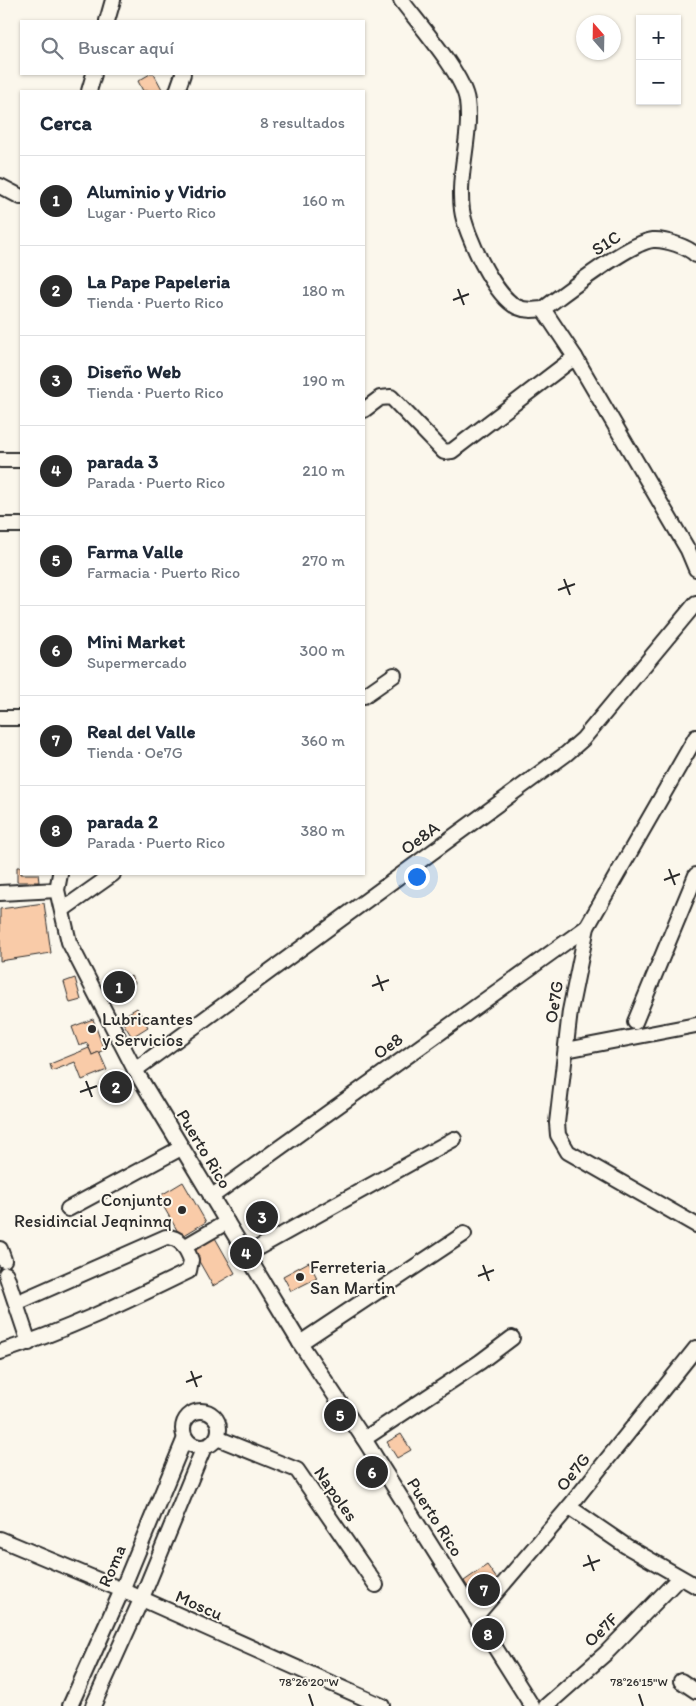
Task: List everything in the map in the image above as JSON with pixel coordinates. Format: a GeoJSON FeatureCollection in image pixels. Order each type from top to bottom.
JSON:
{"type":"FeatureCollection","features":[{"type":"Feature","properties":{"kind":"street"},"geometry":{"type":"LineString","coordinates":[[107,20],[113,0]]}},
{"type":"Feature","properties":{"kind":"street"},"geometry":{"type":"LineString","coordinates":[[401,0],[460,80],[467,100],[467,128],[462,168],[462,211],[476,249],[491,277],[508,301],[518,308],[531,311],[543,308],[575,357],[688,550],[696,570]]}},
{"type":"Feature","properties":{"kind":"street"},"geometry":{"type":"LineString","coordinates":[[89,90],[94,75]]}},
{"type":"Feature","properties":{"kind":"street"},"geometry":{"type":"LineString","coordinates":[[177,90],[183,75]]}},
{"type":"Feature","properties":{"kind":"street"},"geometry":{"type":"LineString","coordinates":[[0,186],[20,196]]}},
{"type":"Feature","properties":{"kind":"street","name":"S1C"},"geometry":{"type":"LineString","coordinates":[[543,308],[631,248],[654,240],[676,245],[696,255]]}},
{"type":"Feature","properties":{"kind":"street"},"geometry":{"type":"LineString","coordinates":[[365,409],[380,398],[391,397],[444,452],[452,451],[575,357]]}},
{"type":"Feature","properties":{"kind":"street"},"geometry":{"type":"LineString","coordinates":[[0,460],[20,460]]}},
{"type":"Feature","properties":{"kind":"street"},"geometry":{"type":"LineString","coordinates":[[0,525],[20,525]]}},
{"type":"Feature","properties":{"kind":"street","name":"Oe8A"},"geometry":{"type":"LineString","coordinates":[[135,1070],[566,754],[583,738],[696,603]]}},
{"type":"Feature","properties":{"kind":"street"},"geometry":{"type":"LineString","coordinates":[[365,695],[394,675]]}},
{"type":"Feature","properties":{"kind":"street"},"geometry":{"type":"LineString","coordinates":[[0,718],[20,718]]}},
{"type":"Feature","properties":{"kind":"street","name":"Oe7G"},"geometry":{"type":"LineString","coordinates":[[696,737],[587,926],[570,1011],[557,1123],[558,1134],[568,1152],[696,1225]]}},
{"type":"Feature","properties":{"kind":"street","name":"Puerto Rico"},"geometry":{"type":"LineString","coordinates":[[60,875],[57,890],[69,942],[135,1070],[300,1344],[364,1439],[532,1706]]}},
{"type":"Feature","properties":{"kind":"street"},"geometry":{"type":"LineString","coordinates":[[62,910],[112,875]]}},
{"type":"Feature","properties":{"kind":"street"},"geometry":{"type":"LineString","coordinates":[[635,1022],[695,881]]}},
{"type":"Feature","properties":{"kind":"street"},"geometry":{"type":"LineString","coordinates":[[0,893],[57,890]]}},
{"type":"Feature","properties":{"kind":"street","name":"Oe8"},"geometry":{"type":"LineString","coordinates":[[211,1197],[587,926]]}},
{"type":"Feature","properties":{"kind":"street"},"geometry":{"type":"LineString","coordinates":[[566,1050],[696,1024]]}},
{"type":"Feature","properties":{"kind":"street"},"geometry":{"type":"LineString","coordinates":[[247,1254],[454,1139]]}},
{"type":"Feature","properties":{"kind":"street"},"geometry":{"type":"LineString","coordinates":[[68,1209],[181,1148]]}},
{"type":"Feature","properties":{"kind":"street"},"geometry":{"type":"LineString","coordinates":[[184,1247],[227,1222]]}},
{"type":"Feature","properties":{"kind":"street"},"geometry":{"type":"LineString","coordinates":[[300,1344],[464,1234]]}},
{"type":"Feature","properties":{"kind":"street"},"geometry":{"type":"LineString","coordinates":[[0,1352],[29,1343],[133,1298],[189,1271],[191,1260],[178,1239],[166,1237],[16,1303]]}},
{"type":"Feature","properties":{"kind":"street"},"geometry":{"type":"LineString","coordinates":[[6,1274],[29,1343]]}},
{"type":"Feature","properties":{"kind":"street"},"geometry":{"type":"LineString","coordinates":[[364,1439],[480,1362],[512,1338]]}},
{"type":"Feature","properties":{"kind":"street","name":"Oe7G"},"geometry":{"type":"LineString","coordinates":[[476,1616],[569,1507],[696,1348]]}},
{"type":"Feature","properties":{"kind":"street"},"geometry":{"type":"LineString","coordinates":[[200,1411],[214,1417],[219,1430],[217,1438],[212,1444],[204,1447],[193,1446],[185,1438],[184,1424],[193,1413],[200,1411]]}},
{"type":"Feature","properties":{"kind":"street","name":"Roma"},"geometry":{"type":"LineString","coordinates":[[70,1706],[122,1590],[185,1438]]}},
{"type":"Feature","properties":{"kind":"street","name":"Napoles"},"geometry":{"type":"LineString","coordinates":[[217,1438],[297,1470],[376,1585]]}},
{"type":"Feature","properties":{"kind":"street"},"geometry":{"type":"LineString","coordinates":[[94,1706],[141,1600],[204,1447]]}},
{"type":"Feature","properties":{"kind":"street"},"geometry":{"type":"LineString","coordinates":[[569,1507],[626,1546],[696,1586]]}},
{"type":"Feature","properties":{"kind":"street","name":"Moscu"},"geometry":{"type":"LineString","coordinates":[[0,1539],[122,1590],[382,1706]]}},
{"type":"Feature","properties":{"kind":"street","name":"Oe7F"},"geometry":{"type":"LineString","coordinates":[[546,1706],[606,1653],[679,1578]]}},
{"type":"Feature","properties":{"kind":"street"},"geometry":{"type":"LineString","coordinates":[[681,1681],[696,1691]]}},
{"type":"Feature","properties":{"kind":"building"},"geometry":{"type":"Polygon","coordinates":[[[148,75],[155,75],[162,90],[142,90],[138,81],[148,75]]]}},
{"type":"Feature","properties":{"kind":"building"},"geometry":{"type":"Polygon","coordinates":[[[17,867],[20,867],[20,875],[38,875],[39,882],[17,882],[17,867]]]}},
{"type":"Feature","properties":{"kind":"building"},"geometry":{"type":"Polygon","coordinates":[[[44,903],[51,953],[0,961],[0,909],[44,903]]]}},
{"type":"Feature","properties":{"kind":"building"},"geometry":{"type":"Polygon","coordinates":[[[131,976],[135,983],[108,998],[104,991],[131,976]]]}},
{"type":"Feature","properties":{"kind":"building"},"geometry":{"type":"Polygon","coordinates":[[[75,978],[81,1000],[70,1003],[64,982],[75,978]]]}},
{"type":"Feature","properties":{"kind":"building"},"geometry":{"type":"Polygon","coordinates":[[[137,1008],[148,1027],[132,1037],[120,1018],[137,1008]]]}},
{"type":"Feature","properties":{"kind":"building"},"geometry":{"type":"Polygon","coordinates":[[[93,1019],[104,1050],[92,1055],[87,1043],[79,1046],[72,1027],[93,1019]]]}},
{"type":"Feature","properties":{"kind":"building"},"geometry":{"type":"Polygon","coordinates":[[[89,1048],[92,1055],[99,1052],[107,1070],[82,1080],[75,1062],[52,1071],[50,1064],[89,1048]]]}},
{"type":"Feature","properties":{"kind":"building"},"geometry":{"type":"Polygon","coordinates":[[[125,1072],[133,1090],[107,1102],[99,1084],[125,1072]]]}},
{"type":"Feature","properties":{"kind":"building","name":"Conjunto Residincial Jeqninnq"},"geometry":{"type":"Polygon","coordinates":[[[183,1182],[206,1222],[181,1237],[158,1197],[183,1182]]]}},
{"type":"Feature","properties":{"kind":"building"},"geometry":{"type":"Polygon","coordinates":[[[268,1205],[275,1217],[256,1230],[249,1218],[268,1205]]]}},
{"type":"Feature","properties":{"kind":"building","name":"Conjunto Residincial Jeqninnq"},"geometry":{"type":"Polygon","coordinates":[[[214,1236],[235,1273],[213,1286],[192,1249],[214,1236]]]}},
{"type":"Feature","properties":{"kind":"building","name":"Ferreteria San Martin"},"geometry":{"type":"Polygon","coordinates":[[[309,1262],[317,1278],[291,1291],[283,1276],[309,1262]]]}},
{"type":"Feature","properties":{"kind":"building"},"geometry":{"type":"Polygon","coordinates":[[[337,1406],[346,1419],[341,1422],[334,1411],[337,1406]]]}},
{"type":"Feature","properties":{"kind":"building"},"geometry":{"type":"Polygon","coordinates":[[[401,1434],[411,1450],[397,1458],[387,1442],[401,1434]]]}},
{"type":"Feature","properties":{"kind":"building"},"geometry":{"type":"Polygon","coordinates":[[[375,1464],[381,1473],[369,1480],[364,1471],[375,1464]]]}},
{"type":"Feature","properties":{"kind":"building"},"geometry":{"type":"Polygon","coordinates":[[[487,1565],[497,1579],[473,1595],[464,1581],[487,1565]]]}},
{"type":"Feature","properties":{"kind":"place","name":"Aluminio y Vidrio"},"geometry":{"type":"Point","coordinates":[119,987]}},
{"type":"Feature","properties":{"kind":"place","name":"Lubricantes y Servicios"},"geometry":{"type":"Point","coordinates":[92,1029]}},
{"type":"Feature","properties":{"kind":"place","name":"La Pape Papeleria"},"geometry":{"type":"Point","coordinates":[116,1087]}},
{"type":"Feature","properties":{"kind":"place","name":"Conjunto Residincial Jeqninnq"},"geometry":{"type":"Point","coordinates":[182,1210]}},
{"type":"Feature","properties":{"kind":"place","name":"Diseño Web"},"geometry":{"type":"Point","coordinates":[262,1217]}},
{"type":"Feature","properties":{"kind":"place","name":"parada 3"},"geometry":{"type":"Point","coordinates":[246,1253]}},
{"type":"Feature","properties":{"kind":"place","name":"Ferreteria San Martin"},"geometry":{"type":"Point","coordinates":[300,1277]}},
{"type":"Feature","properties":{"kind":"place","name":"Farma Valle"},"geometry":{"type":"Point","coordinates":[340,1415]}},
{"type":"Feature","properties":{"kind":"place","name":"Mini Market"},"geometry":{"type":"Point","coordinates":[372,1472]}},
{"type":"Feature","properties":{"kind":"place","name":"Real del Valle"},"geometry":{"type":"Point","coordinates":[484,1590]}},
{"type":"Feature","properties":{"kind":"place","name":"parada 2"},"geometry":{"type":"Point","coordinates":[488,1634]}}]}
